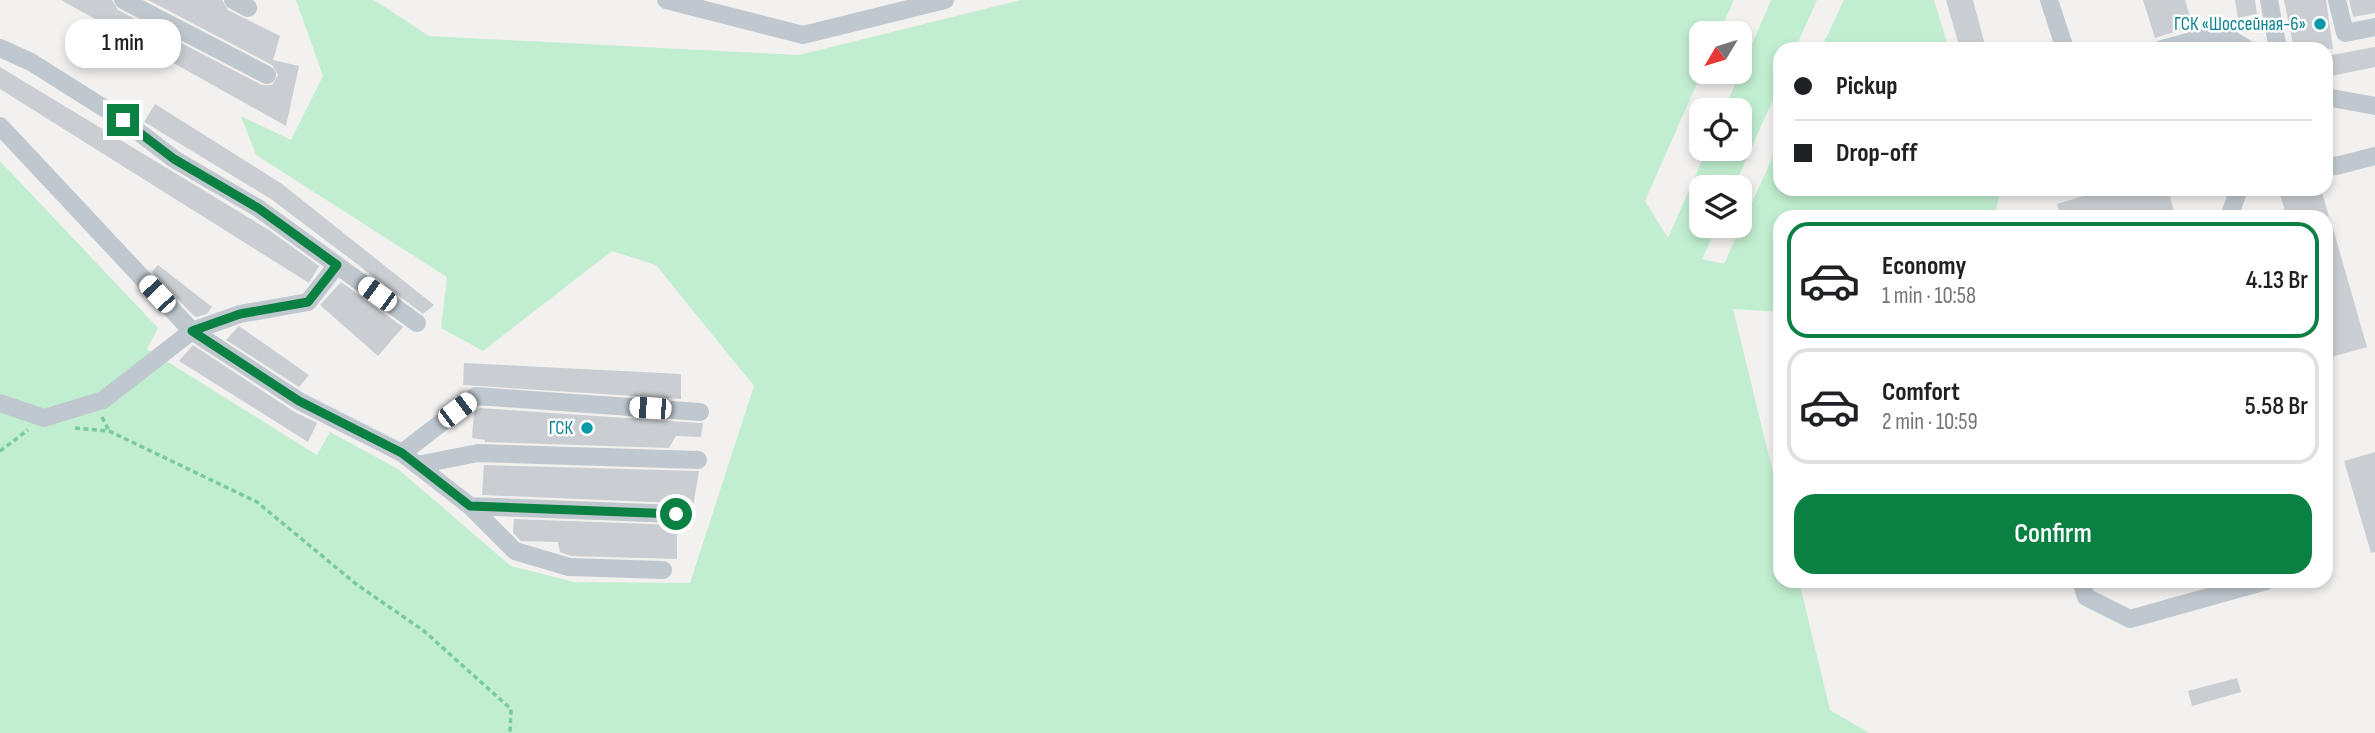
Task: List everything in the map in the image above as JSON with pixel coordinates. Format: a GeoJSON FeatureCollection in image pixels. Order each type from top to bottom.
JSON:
{"type":"FeatureCollection","features":[{"type":"Feature","properties":{"kind":"street"},"geometry":{"type":"LineString","coordinates":[[123,0],[268,75]]}},
{"type":"Feature","properties":{"kind":"street"},"geometry":{"type":"LineString","coordinates":[[667,0],[803,35],[945,0]]}},
{"type":"Feature","properties":{"kind":"street"},"geometry":{"type":"LineString","coordinates":[[2049,0],[2063,42]]}},
{"type":"Feature","properties":{"kind":"street"},"geometry":{"type":"LineString","coordinates":[[2269,0],[2277,42]]}},
{"type":"Feature","properties":{"kind":"street"},"geometry":{"type":"LineString","coordinates":[[2337,0],[2345,33],[2375,27]]}},
{"type":"Feature","properties":{"kind":"street"},"geometry":{"type":"LineString","coordinates":[[2188,42],[2221,33],[2236,42]]}},
{"type":"Feature","properties":{"kind":"street"},"geometry":{"type":"LineString","coordinates":[[0,48],[31,62],[123,120],[174,159],[258,208],[417,323]]}},
{"type":"Feature","properties":{"kind":"street"},"geometry":{"type":"LineString","coordinates":[[2333,98],[2375,106]]}},
{"type":"Feature","properties":{"kind":"street"},"geometry":{"type":"LineString","coordinates":[[0,126],[192,331],[299,401],[402,453],[470,506],[515,551],[569,567],[663,570]]}},
{"type":"Feature","properties":{"kind":"street"},"geometry":{"type":"LineString","coordinates":[[2333,165],[2375,156]]}},
{"type":"Feature","properties":{"kind":"street"},"geometry":{"type":"LineString","coordinates":[[0,403],[44,418],[103,400],[192,331],[240,314],[308,302],[337,265]]}},
{"type":"Feature","properties":{"kind":"street"},"geometry":{"type":"LineString","coordinates":[[402,453],[476,396],[700,412]]}},
{"type":"Feature","properties":{"kind":"street"},"geometry":{"type":"LineString","coordinates":[[417,465],[478,453],[698,460]]}},
{"type":"Feature","properties":{"kind":"street"},"geometry":{"type":"LineString","coordinates":[[470,506],[676,514]]}},
{"type":"Feature","properties":{"kind":"street"},"geometry":{"type":"LineString","coordinates":[[2083,588],[2085,597],[2130,619],[2241,588]]}},
{"type":"Feature","properties":{"kind":"path"},"geometry":{"type":"LineString","coordinates":[[0,451],[44,418],[69,428],[109,430],[257,502],[356,584],[424,631],[511,709],[510,733]]}},
{"type":"Feature","properties":{"kind":"green space"},"geometry":{"type":"Polygon","coordinates":[[[296,0],[374,0],[429,36],[799,55],[1021,0],[1734,0],[1724,21],[1689,21],[1689,84],[1697,84],[1645,201],[1668,238],[1689,190],[1689,238],[1712,238],[1702,259],[1724,264],[1736,238],[1752,238],[1752,202],[1773,156],[1773,196],[1999,196],[1996,210],[1773,210],[1773,312],[1733,309],[1773,472],[1773,588],[1801,588],[1830,710],[1869,733],[0,733],[0,161],[158,328],[147,349],[317,455],[330,432],[398,469],[511,566],[574,582],[690,583],[754,386],[656,265],[612,251],[483,351],[441,328],[447,277],[256,155],[241,116],[291,140],[323,76],[296,0]]]}},
{"type":"Feature","properties":{"kind":"green space"},"geometry":{"type":"Polygon","coordinates":[[[1771,0],[1817,0],[1798,42],[1773,42],[1773,100],[1752,147],[1752,98],[1729,98],[1735,84],[1752,84],[1752,44],[1771,0]]]}},
{"type":"Feature","properties":{"kind":"green space"},"geometry":{"type":"Polygon","coordinates":[[[1844,0],[1934,0],[1947,42],[1824,42],[1844,0]]]}},
{"type":"Feature","properties":{"kind":"green space"},"geometry":{"type":"Polygon","coordinates":[[[1702,161],[1746,161],[1739,175],[1696,175],[1702,161]]]}},
{"type":"Feature","properties":{"kind":"building"},"geometry":{"type":"Polygon","coordinates":[[[61,0],[112,0],[118,10],[262,85],[272,85],[278,75],[272,65],[148,0],[222,0],[228,10],[280,36],[273,60],[299,66],[286,126],[61,0]]]}},
{"type":"Feature","properties":{"kind":"building"},"geometry":{"type":"Polygon","coordinates":[[[1946,0],[1973,0],[1984,42],[1958,42],[1946,0]]]}},
{"type":"Feature","properties":{"kind":"building"},"geometry":{"type":"Polygon","coordinates":[[[2143,0],[2185,0],[2193,26],[2155,38],[2143,0]]]}},
{"type":"Feature","properties":{"kind":"building"},"geometry":{"type":"Polygon","coordinates":[[[2235,0],[2255,0],[2257,14],[2238,18],[2235,0]]]}},
{"type":"Feature","properties":{"kind":"building"},"geometry":{"type":"Polygon","coordinates":[[[2284,0],[2326,0],[2332,42],[2293,42],[2284,0]]]}},
{"type":"Feature","properties":{"kind":"building"},"geometry":{"type":"Polygon","coordinates":[[[2349,0],[2375,0],[2375,13],[2353,17],[2349,0]]]}},
{"type":"Feature","properties":{"kind":"building"},"geometry":{"type":"Polygon","coordinates":[[[2375,47],[2375,67],[2333,76],[2333,55],[2375,47]]]}},
{"type":"Feature","properties":{"kind":"building"},"geometry":{"type":"Polygon","coordinates":[[[0,67],[269,230],[319,266],[309,283],[0,89],[0,67]]]}},
{"type":"Feature","properties":{"kind":"building"},"geometry":{"type":"Polygon","coordinates":[[[155,104],[282,184],[434,305],[423,314],[271,199],[144,122],[155,104]]]}},
{"type":"Feature","properties":{"kind":"building"},"geometry":{"type":"Polygon","coordinates":[[[2084,196],[2170,196],[2173,210],[2059,210],[2057,204],[2084,196]]]}},
{"type":"Feature","properties":{"kind":"building"},"geometry":{"type":"Polygon","coordinates":[[[2280,196],[2323,196],[2327,210],[2285,210],[2280,196]]]}},
{"type":"Feature","properties":{"kind":"building"},"geometry":{"type":"Polygon","coordinates":[[[2333,228],[2367,347],[2333,357],[2333,228]]]}},
{"type":"Feature","properties":{"kind":"building"},"geometry":{"type":"Polygon","coordinates":[[[158,265],[212,307],[207,314],[196,317],[192,314],[152,272],[158,265]]]}},
{"type":"Feature","properties":{"kind":"building"},"geometry":{"type":"Polygon","coordinates":[[[341,282],[403,327],[378,356],[320,305],[341,282]]]}},
{"type":"Feature","properties":{"kind":"building"},"geometry":{"type":"Polygon","coordinates":[[[239,326],[309,375],[299,387],[226,340],[239,326]]]}},
{"type":"Feature","properties":{"kind":"building"},"geometry":{"type":"Polygon","coordinates":[[[193,345],[293,411],[317,423],[308,442],[179,361],[193,345]]]}},
{"type":"Feature","properties":{"kind":"building"},"geometry":{"type":"Polygon","coordinates":[[[464,363],[681,374],[681,399],[463,385],[464,363]]]}},
{"type":"Feature","properties":{"kind":"building","name":"ГСК"},"geometry":{"type":"Polygon","coordinates":[[[480,408],[703,423],[701,437],[676,436],[669,448],[485,442],[472,438],[474,412],[480,408]]]}},
{"type":"Feature","properties":{"kind":"building"},"geometry":{"type":"Polygon","coordinates":[[[2375,452],[2375,552],[2371,553],[2344,461],[2375,452]]]}},
{"type":"Feature","properties":{"kind":"building"},"geometry":{"type":"Polygon","coordinates":[[[484,465],[699,471],[693,507],[676,503],[482,495],[484,465]]]}},
{"type":"Feature","properties":{"kind":"building"},"geometry":{"type":"Polygon","coordinates":[[[514,519],[677,525],[677,559],[571,556],[560,552],[558,542],[521,541],[513,533],[514,519]]]}},
{"type":"Feature","properties":{"kind":"building"},"geometry":{"type":"Polygon","coordinates":[[[2237,678],[2241,692],[2192,706],[2188,691],[2237,678]]]}},
{"type":"Feature","properties":{"kind":"place","name":"ГСК «Шоссейная-6»"},"geometry":{"type":"Point","coordinates":[2320,24]}},
{"type":"Feature","properties":{"kind":"place","name":"ГСК"},"geometry":{"type":"Point","coordinates":[587,428]}},
{"type":"Feature","properties":{"kind":"route"},"geometry":{"type":"LineString","coordinates":[[123,120],[174,159],[258,208],[337,265],[308,302],[240,314],[192,331],[299,401],[402,453],[470,506],[676,514]]}}]}
